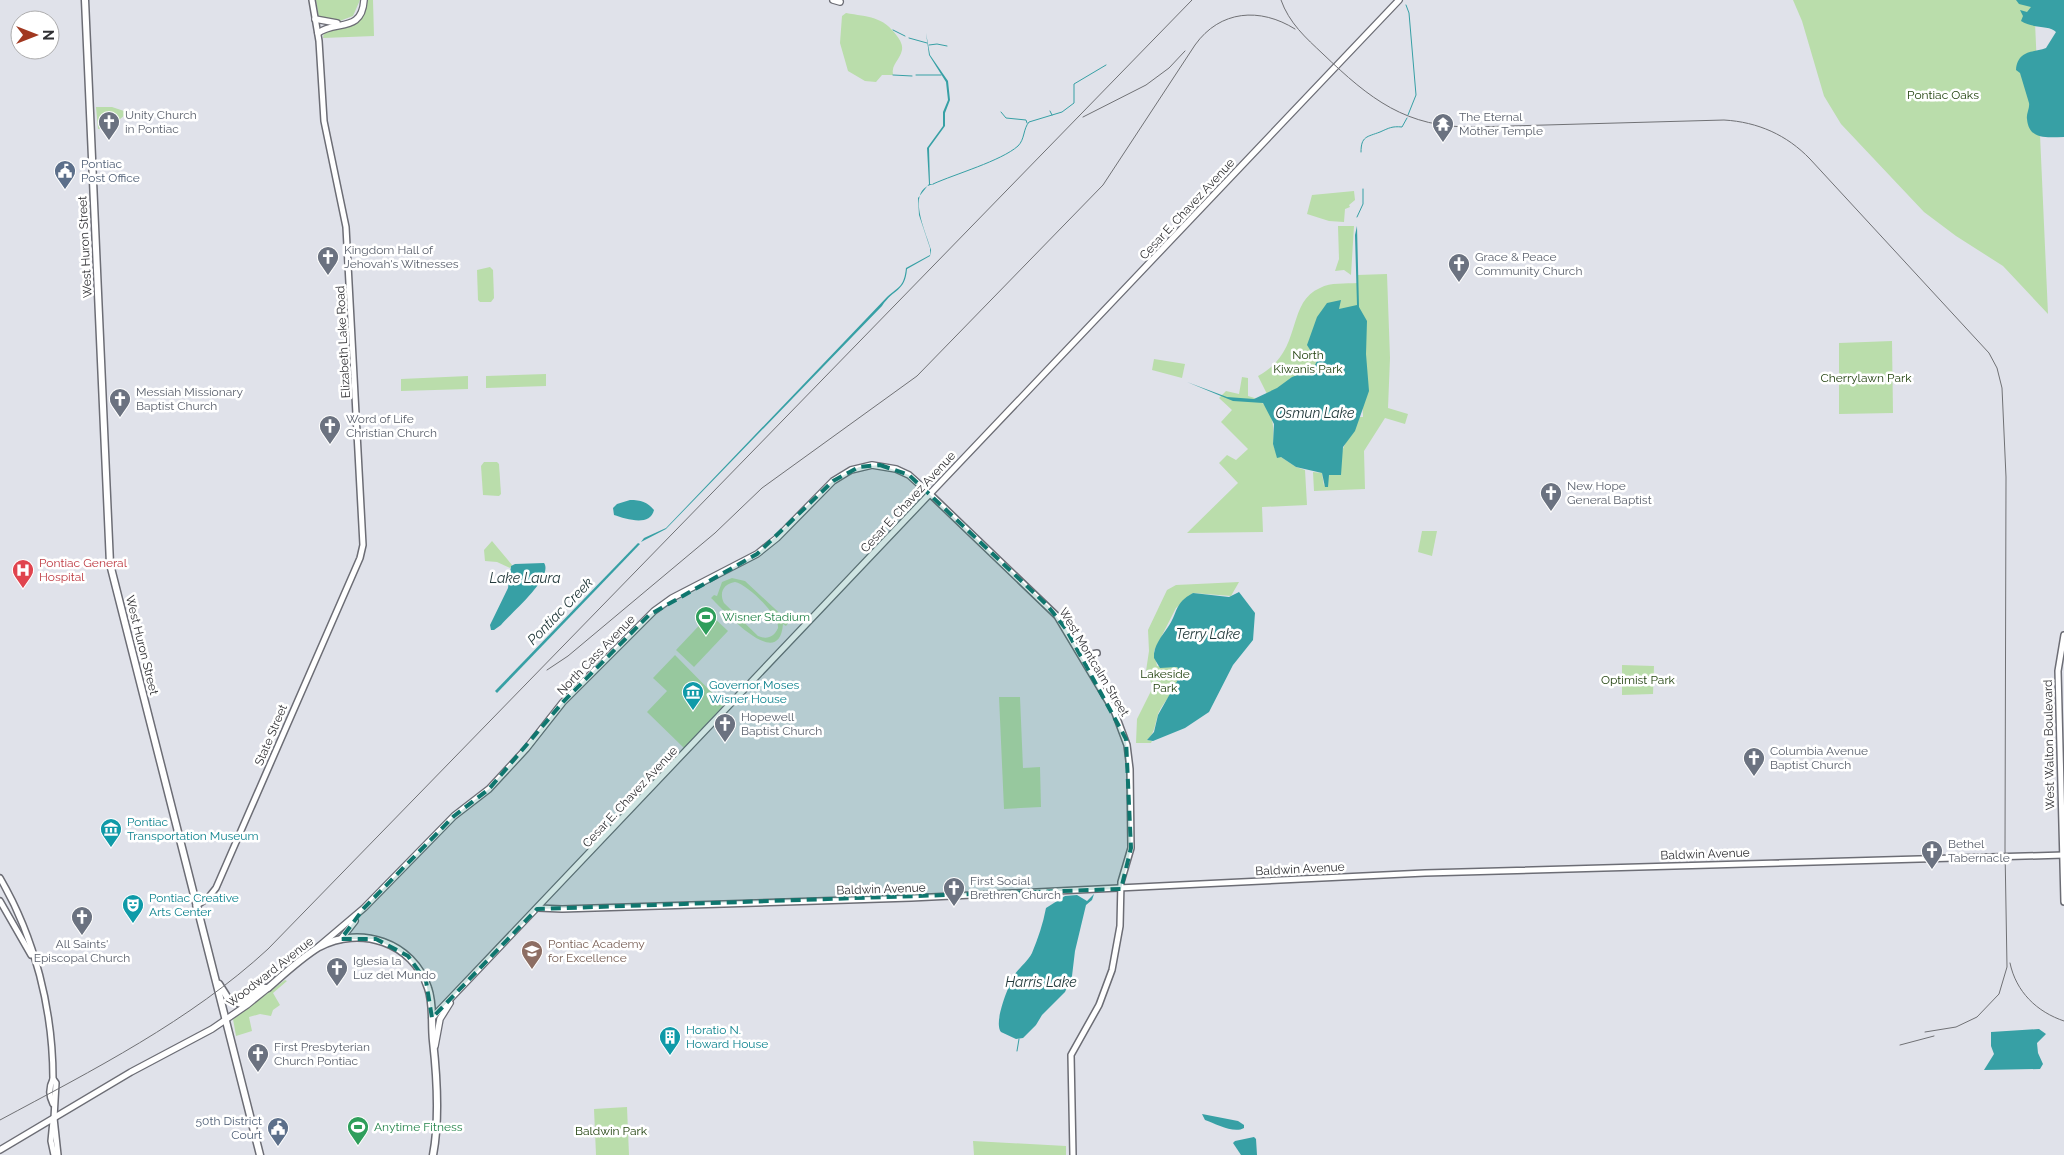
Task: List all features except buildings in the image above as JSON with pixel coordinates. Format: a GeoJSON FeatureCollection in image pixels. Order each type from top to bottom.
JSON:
{"type":"FeatureCollection","features":[{"type":"Feature","properties":{"kind":"highway","name":"West Huron Street"},"geometry":{"type":"LineString","coordinates":[[86,0],[110,564],[183,845],[196,906],[218,983],[260,1155]]}},
{"type":"Feature","properties":{"kind":"highway","name":"Woodward Avenue"},"geometry":{"type":"LineString","coordinates":[[268,988],[317,948],[341,939],[357,937],[376,939],[393,945],[408,956],[426,981],[431,999],[435,1053],[435,1138],[433,1155]]}},
{"type":"Feature","properties":{"kind":"highway"},"geometry":{"type":"LineString","coordinates":[[218,983],[229,1000],[238,1004],[268,988]]}},
{"type":"Feature","properties":{"kind":"main road","name":"Elizabeth Lake Road"},"geometry":{"type":"LineString","coordinates":[[312,0],[318,32],[324,116],[346,230],[364,530],[362,549],[357,565]]}},
{"type":"Feature","properties":{"kind":"main road"},"geometry":{"type":"LineString","coordinates":[[315,18],[335,24],[347,22],[357,12],[363,0]]}},
{"type":"Feature","properties":{"kind":"main road"},"geometry":{"type":"LineString","coordinates":[[318,32],[326,28],[343,26],[352,22],[361,13],[363,0]]}},
{"type":"Feature","properties":{"kind":"main road"},"geometry":{"type":"LineString","coordinates":[[833,0],[840,2]]}},
{"type":"Feature","properties":{"kind":"main road","name":"Cesar E. Chavez Avenue"},"geometry":{"type":"LineString","coordinates":[[432,1018],[451,1001],[1399,0]]}},
{"type":"Feature","properties":{"kind":"main road","name":"North Cass Avenue"},"geometry":{"type":"LineString","coordinates":[[317,948],[364,908],[454,816],[489,789],[521,754],[563,702],[654,611],[679,594],[757,554],[777,538],[832,481],[851,470],[872,465],[896,469],[910,475],[930,494]]}},
{"type":"Feature","properties":{"kind":"main road","name":"West Montcalm Street"},"geometry":{"type":"LineString","coordinates":[[930,494],[1052,610],[1082,656],[1118,719],[1128,749],[1131,848],[1121,889],[1120,926],[1111,975],[1096,1010],[1071,1055],[1073,1155]]}},
{"type":"Feature","properties":{"kind":"main road","name":"State Street"},"geometry":{"type":"LineString","coordinates":[[196,906],[208,898],[216,888],[357,565]]}},
{"type":"Feature","properties":{"kind":"main road","name":"West Walton Boulevard"},"geometry":{"type":"LineString","coordinates":[[2064,635],[2058,671],[2064,902]]}},
{"type":"Feature","properties":{"kind":"main road"},"geometry":{"type":"LineString","coordinates":[[1082,656],[1097,653]]}},
{"type":"Feature","properties":{"kind":"main road","name":"Baldwin Avenue"},"geometry":{"type":"LineString","coordinates":[[538,908],[544,910],[585,909],[1121,889],[1425,873],[2063,855]]}},
{"type":"Feature","properties":{"kind":"main road"},"geometry":{"type":"LineString","coordinates":[[0,878],[22,920],[31,945],[49,1019],[53,1079],[56,1083],[54,1118],[58,1155]]}},
{"type":"Feature","properties":{"kind":"main road"},"geometry":{"type":"LineString","coordinates":[[0,883],[11,903],[15,906]]}},
{"type":"Feature","properties":{"kind":"main road"},"geometry":{"type":"LineString","coordinates":[[0,897],[14,919],[22,920]]}},
{"type":"Feature","properties":{"kind":"main road"},"geometry":{"type":"LineString","coordinates":[[0,901],[33,958]]}},
{"type":"Feature","properties":{"kind":"main road"},"geometry":{"type":"LineString","coordinates":[[341,939],[364,908]]}},
{"type":"Feature","properties":{"kind":"main road","name":"Woodward Avenue"},"geometry":{"type":"LineString","coordinates":[[0,1150],[227,1019],[268,988]]}},
{"type":"Feature","properties":{"kind":"main road"},"geometry":{"type":"LineString","coordinates":[[435,1053],[438,1024],[451,1001]]}},
{"type":"Feature","properties":{"kind":"main road"},"geometry":{"type":"LineString","coordinates":[[54,1118],[51,1126],[54,1155]]}},
{"type":"Feature","properties":{"kind":"highlighted area"},"geometry":{"type":"Polygon","coordinates":[[[880,465],[909,475],[1047,605],[1066,629],[1126,739],[1131,848],[1121,889],[537,909],[432,1018],[426,981],[408,956],[376,939],[341,939],[364,908],[454,816],[489,789],[563,702],[649,615],[757,554],[833,481],[859,467],[880,465]]]}},
{"type":"Feature","properties":{"kind":"green space"},"geometry":{"type":"Polygon","coordinates":[[[316,0],[360,0],[353,16],[337,22],[319,18],[316,0]]]}},
{"type":"Feature","properties":{"kind":"green space"},"geometry":{"type":"Polygon","coordinates":[[[366,0],[373,0],[374,36],[323,38],[324,32],[354,22],[366,0]]]}},
{"type":"Feature","properties":{"kind":"green space","name":"Pontiac Oaks"},"geometry":{"type":"Polygon","coordinates":[[[1793,0],[2034,0],[2048,314],[2003,266],[1956,236],[1924,212],[1841,124],[1824,96],[1802,21],[1793,0]]]}},
{"type":"Feature","properties":{"kind":"green space"},"geometry":{"type":"Polygon","coordinates":[[[846,13],[874,18],[892,29],[902,48],[893,68],[893,75],[882,75],[876,82],[865,81],[848,71],[840,43],[842,16],[846,13]]]}},
{"type":"Feature","properties":{"kind":"green space"},"geometry":{"type":"Polygon","coordinates":[[[96,107],[112,107],[124,111],[125,115],[110,127],[98,129],[96,107]]]}},
{"type":"Feature","properties":{"kind":"green space"},"geometry":{"type":"Polygon","coordinates":[[[1354,191],[1355,200],[1349,205],[1350,207],[1345,209],[1344,222],[1329,221],[1307,214],[1312,195],[1354,191]]]}},
{"type":"Feature","properties":{"kind":"green space"},"geometry":{"type":"Polygon","coordinates":[[[1338,226],[1354,226],[1351,275],[1344,270],[1335,271],[1339,259],[1338,226]]]}},
{"type":"Feature","properties":{"kind":"green space"},"geometry":{"type":"Polygon","coordinates":[[[490,267],[493,270],[494,298],[491,302],[480,302],[478,300],[477,270],[490,267]]]}},
{"type":"Feature","properties":{"kind":"green space","name":"North Kiwanis Park"},"geometry":{"type":"Polygon","coordinates":[[[1387,274],[1390,358],[1388,408],[1408,414],[1405,424],[1385,418],[1364,451],[1365,489],[1314,491],[1313,472],[1322,473],[1324,486],[1329,475],[1341,475],[1339,467],[1342,452],[1359,417],[1363,417],[1359,327],[1334,376],[1270,400],[1258,376],[1272,366],[1282,354],[1289,342],[1302,305],[1309,295],[1329,285],[1358,283],[1357,275],[1387,274]]]}},
{"type":"Feature","properties":{"kind":"green space","name":"Cherrylawn Park"},"geometry":{"type":"Polygon","coordinates":[[[1892,341],[1893,413],[1839,414],[1839,343],[1892,341]]]}},
{"type":"Feature","properties":{"kind":"green space"},"geometry":{"type":"Polygon","coordinates":[[[1154,359],[1185,364],[1182,378],[1152,370],[1154,359]]]}},
{"type":"Feature","properties":{"kind":"green space"},"geometry":{"type":"Polygon","coordinates":[[[546,374],[546,386],[486,388],[486,376],[546,374]]]}},
{"type":"Feature","properties":{"kind":"green space"},"geometry":{"type":"Polygon","coordinates":[[[468,376],[468,389],[401,391],[401,379],[468,376]]]}},
{"type":"Feature","properties":{"kind":"green space","name":"North Kiwanis Park"},"geometry":{"type":"Polygon","coordinates":[[[1242,377],[1248,378],[1248,396],[1262,402],[1270,413],[1273,427],[1273,444],[1277,457],[1281,457],[1296,467],[1305,470],[1307,505],[1262,507],[1263,532],[1187,533],[1238,483],[1219,463],[1227,455],[1236,460],[1248,449],[1221,422],[1232,410],[1219,398],[1226,391],[1239,394],[1242,377]]]}},
{"type":"Feature","properties":{"kind":"green space"},"geometry":{"type":"Polygon","coordinates":[[[484,462],[497,462],[499,464],[501,494],[499,496],[483,495],[481,466],[484,462]]]}},
{"type":"Feature","properties":{"kind":"green space"},"geometry":{"type":"Polygon","coordinates":[[[1422,531],[1437,531],[1432,556],[1418,552],[1422,531]]]}},
{"type":"Feature","properties":{"kind":"green space"},"geometry":{"type":"Polygon","coordinates":[[[492,541],[512,565],[510,568],[497,562],[485,561],[484,550],[492,541]]]}},
{"type":"Feature","properties":{"kind":"green space"},"geometry":{"type":"Polygon","coordinates":[[[732,578],[745,581],[789,622],[786,626],[783,624],[779,638],[772,643],[762,641],[750,634],[727,614],[711,598],[714,595],[717,596],[722,582],[732,578]],[[735,582],[725,587],[722,592],[724,603],[758,636],[767,638],[772,636],[778,628],[774,616],[762,601],[735,582]]]}},
{"type":"Feature","properties":{"kind":"green space","name":"Lakeside Park"},"geometry":{"type":"Polygon","coordinates":[[[1239,582],[1231,596],[1193,593],[1176,608],[1154,651],[1157,666],[1177,667],[1180,671],[1179,677],[1158,714],[1153,731],[1147,740],[1152,741],[1151,743],[1136,743],[1137,719],[1153,687],[1146,671],[1149,651],[1148,630],[1167,590],[1176,585],[1239,582]]]}},
{"type":"Feature","properties":{"kind":"green space","name":"Wisner Stadium"},"geometry":{"type":"Polygon","coordinates":[[[710,614],[728,631],[694,667],[676,650],[710,614]]]}},
{"type":"Feature","properties":{"kind":"green space"},"geometry":{"type":"Polygon","coordinates":[[[675,655],[724,705],[684,748],[647,712],[667,691],[653,678],[675,655]]]}},
{"type":"Feature","properties":{"kind":"green space","name":"Optimist Park"},"geometry":{"type":"Polygon","coordinates":[[[1622,665],[1654,666],[1653,694],[1622,695],[1622,665]]]}},
{"type":"Feature","properties":{"kind":"green space"},"geometry":{"type":"Polygon","coordinates":[[[999,697],[1020,697],[1023,768],[1040,767],[1041,807],[1004,809],[999,697]]]}},
{"type":"Feature","properties":{"kind":"green space"},"geometry":{"type":"Polygon","coordinates":[[[285,980],[287,981],[273,993],[280,1005],[273,1010],[271,1016],[260,1014],[249,1017],[252,1031],[236,1036],[233,1019],[285,980]]]}},
{"type":"Feature","properties":{"kind":"green space","name":"Baldwin Park"},"geometry":{"type":"Polygon","coordinates":[[[627,1107],[629,1155],[596,1155],[594,1109],[627,1107]]]}},
{"type":"Feature","properties":{"kind":"green space"},"geometry":{"type":"Polygon","coordinates":[[[973,1141],[1066,1146],[1066,1155],[974,1155],[973,1141]]]}},
{"type":"Feature","properties":{"kind":"water"},"geometry":{"type":"Polygon","coordinates":[[[2016,0],[2064,0],[2064,137],[2040,136],[2031,131],[2029,126],[2027,117],[2029,103],[2020,73],[2016,70],[2017,64],[2026,53],[2046,48],[2056,32],[2050,28],[2031,25],[2021,21],[2023,16],[2020,10],[2027,12],[2031,7],[2019,4],[2016,0]]]}},
{"type":"Feature","properties":{"kind":"water"},"geometry":{"type":"Polygon","coordinates":[[[926,33],[930,55],[948,81],[950,100],[945,113],[945,126],[929,148],[930,184],[934,184],[927,187],[929,184],[927,148],[943,126],[943,112],[948,100],[946,82],[929,55],[926,33]]]}},
{"type":"Feature","properties":{"kind":"water"},"geometry":{"type":"Polygon","coordinates":[[[920,195],[920,213],[931,250],[930,256],[907,269],[901,286],[666,529],[641,542],[644,538],[666,528],[887,297],[901,285],[906,268],[930,255],[930,248],[919,215],[918,198],[920,195]]]}},
{"type":"Feature","properties":{"kind":"water","name":"Osmun Lake"},"geometry":{"type":"Polygon","coordinates":[[[1357,226],[1359,307],[1367,321],[1366,354],[1369,391],[1355,431],[1343,447],[1341,475],[1329,475],[1328,487],[1325,487],[1322,473],[1296,467],[1281,457],[1277,458],[1273,444],[1274,424],[1263,403],[1233,401],[1187,382],[1227,397],[1254,399],[1277,388],[1292,377],[1313,369],[1317,361],[1307,345],[1317,317],[1327,303],[1341,300],[1339,309],[1357,305],[1355,235],[1357,226]]]}},
{"type":"Feature","properties":{"kind":"water"},"geometry":{"type":"Polygon","coordinates":[[[630,500],[641,501],[649,505],[654,510],[652,515],[648,519],[637,520],[614,515],[613,508],[617,504],[630,500]]]}},
{"type":"Feature","properties":{"kind":"water"},"geometry":{"type":"Polygon","coordinates":[[[638,543],[640,544],[497,693],[495,691],[638,543]]]}},
{"type":"Feature","properties":{"kind":"water","name":"Lake Laura"},"geometry":{"type":"Polygon","coordinates":[[[544,563],[543,577],[530,595],[501,625],[491,630],[490,625],[508,588],[511,566],[515,564],[544,563]]]}},
{"type":"Feature","properties":{"kind":"water","name":"Terry Lake"},"geometry":{"type":"Polygon","coordinates":[[[1239,592],[1255,613],[1253,640],[1233,665],[1209,712],[1185,728],[1153,741],[1147,740],[1154,732],[1158,715],[1180,676],[1180,671],[1177,667],[1160,668],[1154,658],[1156,645],[1171,622],[1179,604],[1193,593],[1229,597],[1239,592]]]}},
{"type":"Feature","properties":{"kind":"water","name":"Harris Lake"},"geometry":{"type":"Polygon","coordinates":[[[1094,894],[1092,900],[1086,905],[1075,951],[1072,976],[1065,992],[1023,1038],[1016,1039],[1001,1032],[999,1027],[1000,1012],[1006,994],[1015,974],[1032,953],[1046,908],[1065,896],[1077,895],[1087,901],[1094,894]]]}},
{"type":"Feature","properties":{"kind":"water"},"geometry":{"type":"Polygon","coordinates":[[[2039,1029],[2046,1034],[2037,1043],[2038,1053],[2043,1064],[2040,1069],[1984,1070],[1994,1054],[1991,1046],[1991,1032],[2039,1029]]]}},
{"type":"Feature","properties":{"kind":"water"},"geometry":{"type":"Polygon","coordinates":[[[1202,1114],[1238,1121],[1244,1125],[1244,1128],[1235,1130],[1225,1128],[1205,1120],[1202,1114]]]}},
{"type":"Feature","properties":{"kind":"water"},"geometry":{"type":"Polygon","coordinates":[[[1254,1137],[1256,1139],[1257,1155],[1241,1155],[1233,1143],[1254,1137]]]}},
{"type":"Feature","properties":{"kind":"waterway"},"geometry":{"type":"LineString","coordinates":[[1406,5],[1409,13],[1416,95],[1408,115]]}},
{"type":"Feature","properties":{"kind":"waterway"},"geometry":{"type":"LineString","coordinates":[[893,30],[905,36]]}},
{"type":"Feature","properties":{"kind":"waterway"},"geometry":{"type":"LineString","coordinates":[[909,38],[927,43]]}},
{"type":"Feature","properties":{"kind":"waterway"},"geometry":{"type":"LineString","coordinates":[[929,45],[947,46]]}},
{"type":"Feature","properties":{"kind":"waterway"},"geometry":{"type":"LineString","coordinates":[[933,184],[1010,152],[1020,143],[1029,122],[1062,112],[1074,103],[1074,84],[1106,65]]}},
{"type":"Feature","properties":{"kind":"waterway"},"geometry":{"type":"LineString","coordinates":[[893,75],[912,76]]}},
{"type":"Feature","properties":{"kind":"waterway"},"geometry":{"type":"LineString","coordinates":[[916,75],[941,75]]}},
{"type":"Feature","properties":{"kind":"waterway"},"geometry":{"type":"LineString","coordinates":[[1050,111],[1052,115]]}},
{"type":"Feature","properties":{"kind":"waterway"},"geometry":{"type":"LineString","coordinates":[[1001,112],[1006,118],[1026,120],[1027,123]]}},
{"type":"Feature","properties":{"kind":"waterway"},"geometry":{"type":"LineString","coordinates":[[1361,152],[1362,143],[1368,136],[1391,128],[1402,127],[1407,118]]}},
{"type":"Feature","properties":{"kind":"waterway"},"geometry":{"type":"LineString","coordinates":[[1357,217],[1363,204],[1363,189]]}},
{"type":"Feature","properties":{"kind":"waterway"},"geometry":{"type":"LineString","coordinates":[[1017,1051],[1019,1039]]}},
{"type":"Feature","properties":{"kind":"railway"},"geometry":{"type":"LineString","coordinates":[[0,1120],[105,1063],[173,1022],[238,975],[268,949],[1192,0]]}},
{"type":"Feature","properties":{"kind":"railway"},"geometry":{"type":"LineString","coordinates":[[1281,0],[1284,8],[1299,30],[1357,85],[1391,108],[1428,122],[1450,126],[1474,127],[1724,120],[1737,121],[1771,131],[1792,143],[1810,159],[1989,353],[1997,368],[2002,388],[2006,477],[2005,849],[2007,967],[1999,994],[1977,1017],[1956,1027],[1925,1032]]}},
{"type":"Feature","properties":{"kind":"railway"},"geometry":{"type":"LineString","coordinates":[[547,670],[568,656],[715,533],[762,488],[917,376],[1103,185],[1195,45],[1205,33],[1228,19],[1255,15],[1268,17],[1295,29]]}},
{"type":"Feature","properties":{"kind":"railway"},"geometry":{"type":"LineString","coordinates":[[1083,117],[1146,85],[1169,68],[1185,51]]}},
{"type":"Feature","properties":{"kind":"railway"},"geometry":{"type":"LineString","coordinates":[[2010,963],[2017,983],[2029,1000],[2045,1012],[2064,1021]]}},
{"type":"Feature","properties":{"kind":"railway"},"geometry":{"type":"LineString","coordinates":[[1900,1045],[1934,1036]]}},
{"type":"Feature","properties":{"kind":"place","name":"Unity Church in Pontiac"},"geometry":{"type":"Point","coordinates":[109,141]}},
{"type":"Feature","properties":{"kind":"place","name":"The Eternal Mother Temple"},"geometry":{"type":"Point","coordinates":[1443,143]}},
{"type":"Feature","properties":{"kind":"place","name":"Pontiac Post Office"},"geometry":{"type":"Point","coordinates":[65,190]}},
{"type":"Feature","properties":{"kind":"place","name":"Kingdom Hall of Jehovah's Witnesses"},"geometry":{"type":"Point","coordinates":[328,276]}},
{"type":"Feature","properties":{"kind":"place","name":"Grace & Peace Community Church"},"geometry":{"type":"Point","coordinates":[1459,283]}},
{"type":"Feature","properties":{"kind":"place","name":"Messiah Missionary Baptist Church"},"geometry":{"type":"Point","coordinates":[120,418]}},
{"type":"Feature","properties":{"kind":"place","name":"Word of Life Christian Church"},"geometry":{"type":"Point","coordinates":[330,445]}},
{"type":"Feature","properties":{"kind":"place","name":"New Hope General Baptist"},"geometry":{"type":"Point","coordinates":[1551,512]}},
{"type":"Feature","properties":{"kind":"place","name":"Pontiac General Hospital"},"geometry":{"type":"Point","coordinates":[23,589]}},
{"type":"Feature","properties":{"kind":"place","name":"Wisner Stadium"},"geometry":{"type":"Point","coordinates":[706,636]}},
{"type":"Feature","properties":{"kind":"place","name":"Governor Moses Wisner House"},"geometry":{"type":"Point","coordinates":[693,711]}},
{"type":"Feature","properties":{"kind":"place","name":"Hopewell Baptist Church"},"geometry":{"type":"Point","coordinates":[725,743]}},
{"type":"Feature","properties":{"kind":"place","name":"Columbia Avenue Baptist Church"},"geometry":{"type":"Point","coordinates":[1754,777]}},
{"type":"Feature","properties":{"kind":"place","name":"Pontiac Transportation Museum"},"geometry":{"type":"Point","coordinates":[111,848]}},
{"type":"Feature","properties":{"kind":"place","name":"Bethel Tabernacle"},"geometry":{"type":"Point","coordinates":[1932,870]}},
{"type":"Feature","properties":{"kind":"place","name":"First Social Brethren Church"},"geometry":{"type":"Point","coordinates":[954,907]}},
{"type":"Feature","properties":{"kind":"place","name":"Pontiac Creative Arts Center"},"geometry":{"type":"Point","coordinates":[133,924]}},
{"type":"Feature","properties":{"kind":"place","name":"All Saints' Episcopal Church"},"geometry":{"type":"Point","coordinates":[82,936]}},
{"type":"Feature","properties":{"kind":"place","name":"Pontiac Academy for Excellence"},"geometry":{"type":"Point","coordinates":[532,970]}},
{"type":"Feature","properties":{"kind":"place","name":"Iglesia la Luz del Mundo"},"geometry":{"type":"Point","coordinates":[337,987]}},
{"type":"Feature","properties":{"kind":"place","name":"Horatio N. Howard House"},"geometry":{"type":"Point","coordinates":[670,1056]}},
{"type":"Feature","properties":{"kind":"place","name":"First Presbyterian Church Pontiac"},"geometry":{"type":"Point","coordinates":[258,1073]}},
{"type":"Feature","properties":{"kind":"place","name":"Anytime Fitness"},"geometry":{"type":"Point","coordinates":[358,1146]}},
{"type":"Feature","properties":{"kind":"place","name":"50th District Court"},"geometry":{"type":"Point","coordinates":[278,1147]}},
{"type":"Feature","properties":{"kind":"water label","name":"Pontiac Creek"},"geometry":{"type":"Point","coordinates":[560,611]}}]}
